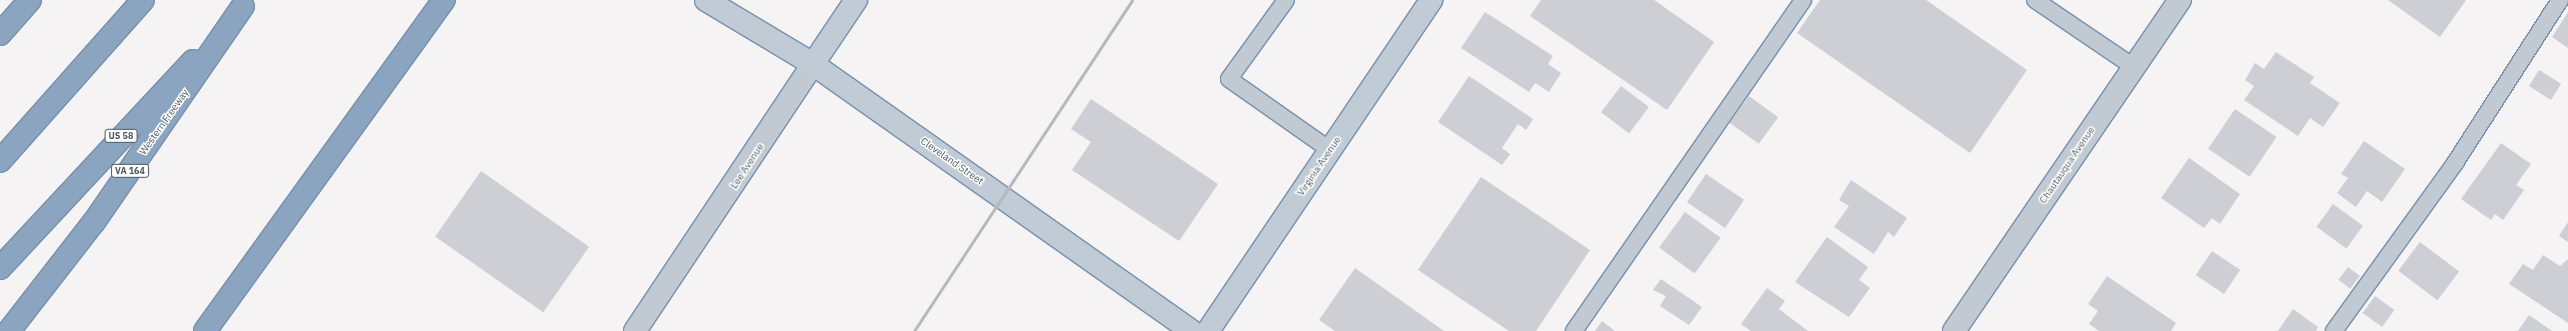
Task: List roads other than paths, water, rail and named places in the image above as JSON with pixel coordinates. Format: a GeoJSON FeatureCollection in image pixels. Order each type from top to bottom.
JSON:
{"type":"FeatureCollection","features":[{"type":"Feature","properties":{"kind":"highway"},"geometry":{"type":"LineString","coordinates":[[205,331],[444,0]]}},
{"type":"Feature","properties":{"kind":"highway","name":"US 58"},"geometry":{"type":"LineString","coordinates":[[0,268],[246,3]]}},
{"type":"Feature","properties":{"kind":"highway","name":"Western Freeway"},"geometry":{"type":"LineString","coordinates":[[9,331],[94,222],[246,3]]}},
{"type":"Feature","properties":{"kind":"highway"},"geometry":{"type":"LineString","coordinates":[[0,161],[139,4]]}},
{"type":"Feature","properties":{"kind":"highway"},"geometry":{"type":"LineString","coordinates":[[0,34],[25,5]]}},
{"type":"Feature","properties":{"kind":"street","name":"Cleveland Street"},"geometry":{"type":"LineString","coordinates":[[706,0],[813,64],[1191,331]]}},
{"type":"Feature","properties":{"kind":"street","name":"Lee Avenue"},"geometry":{"type":"LineString","coordinates":[[635,331],[856,0]]}},
{"type":"Feature","properties":{"kind":"street","name":"Virginia Avenue"},"geometry":{"type":"LineString","coordinates":[[1208,331],[1431,0]]}},
{"type":"Feature","properties":{"kind":"street","name":"Chautauqua Avenue"},"geometry":{"type":"LineString","coordinates":[[1954,331],[2180,0]]}},
{"type":"Feature","properties":{"kind":"lane"},"geometry":{"type":"LineString","coordinates":[[1286,0],[1229,79],[1330,150]]}},
{"type":"Feature","properties":{"kind":"lane"},"geometry":{"type":"LineString","coordinates":[[1574,331],[1803,0]]}},
{"type":"Feature","properties":{"kind":"lane"},"geometry":{"type":"LineString","coordinates":[[2035,0],[2134,67]]}},
{"type":"Feature","properties":{"kind":"lane"},"geometry":{"type":"LineString","coordinates":[[2334,331],[2455,162],[2560,0]]}},
{"type":"Feature","properties":{"kind":"railway"},"geometry":{"type":"LineString","coordinates":[[914,331],[1132,0]]}}]}
